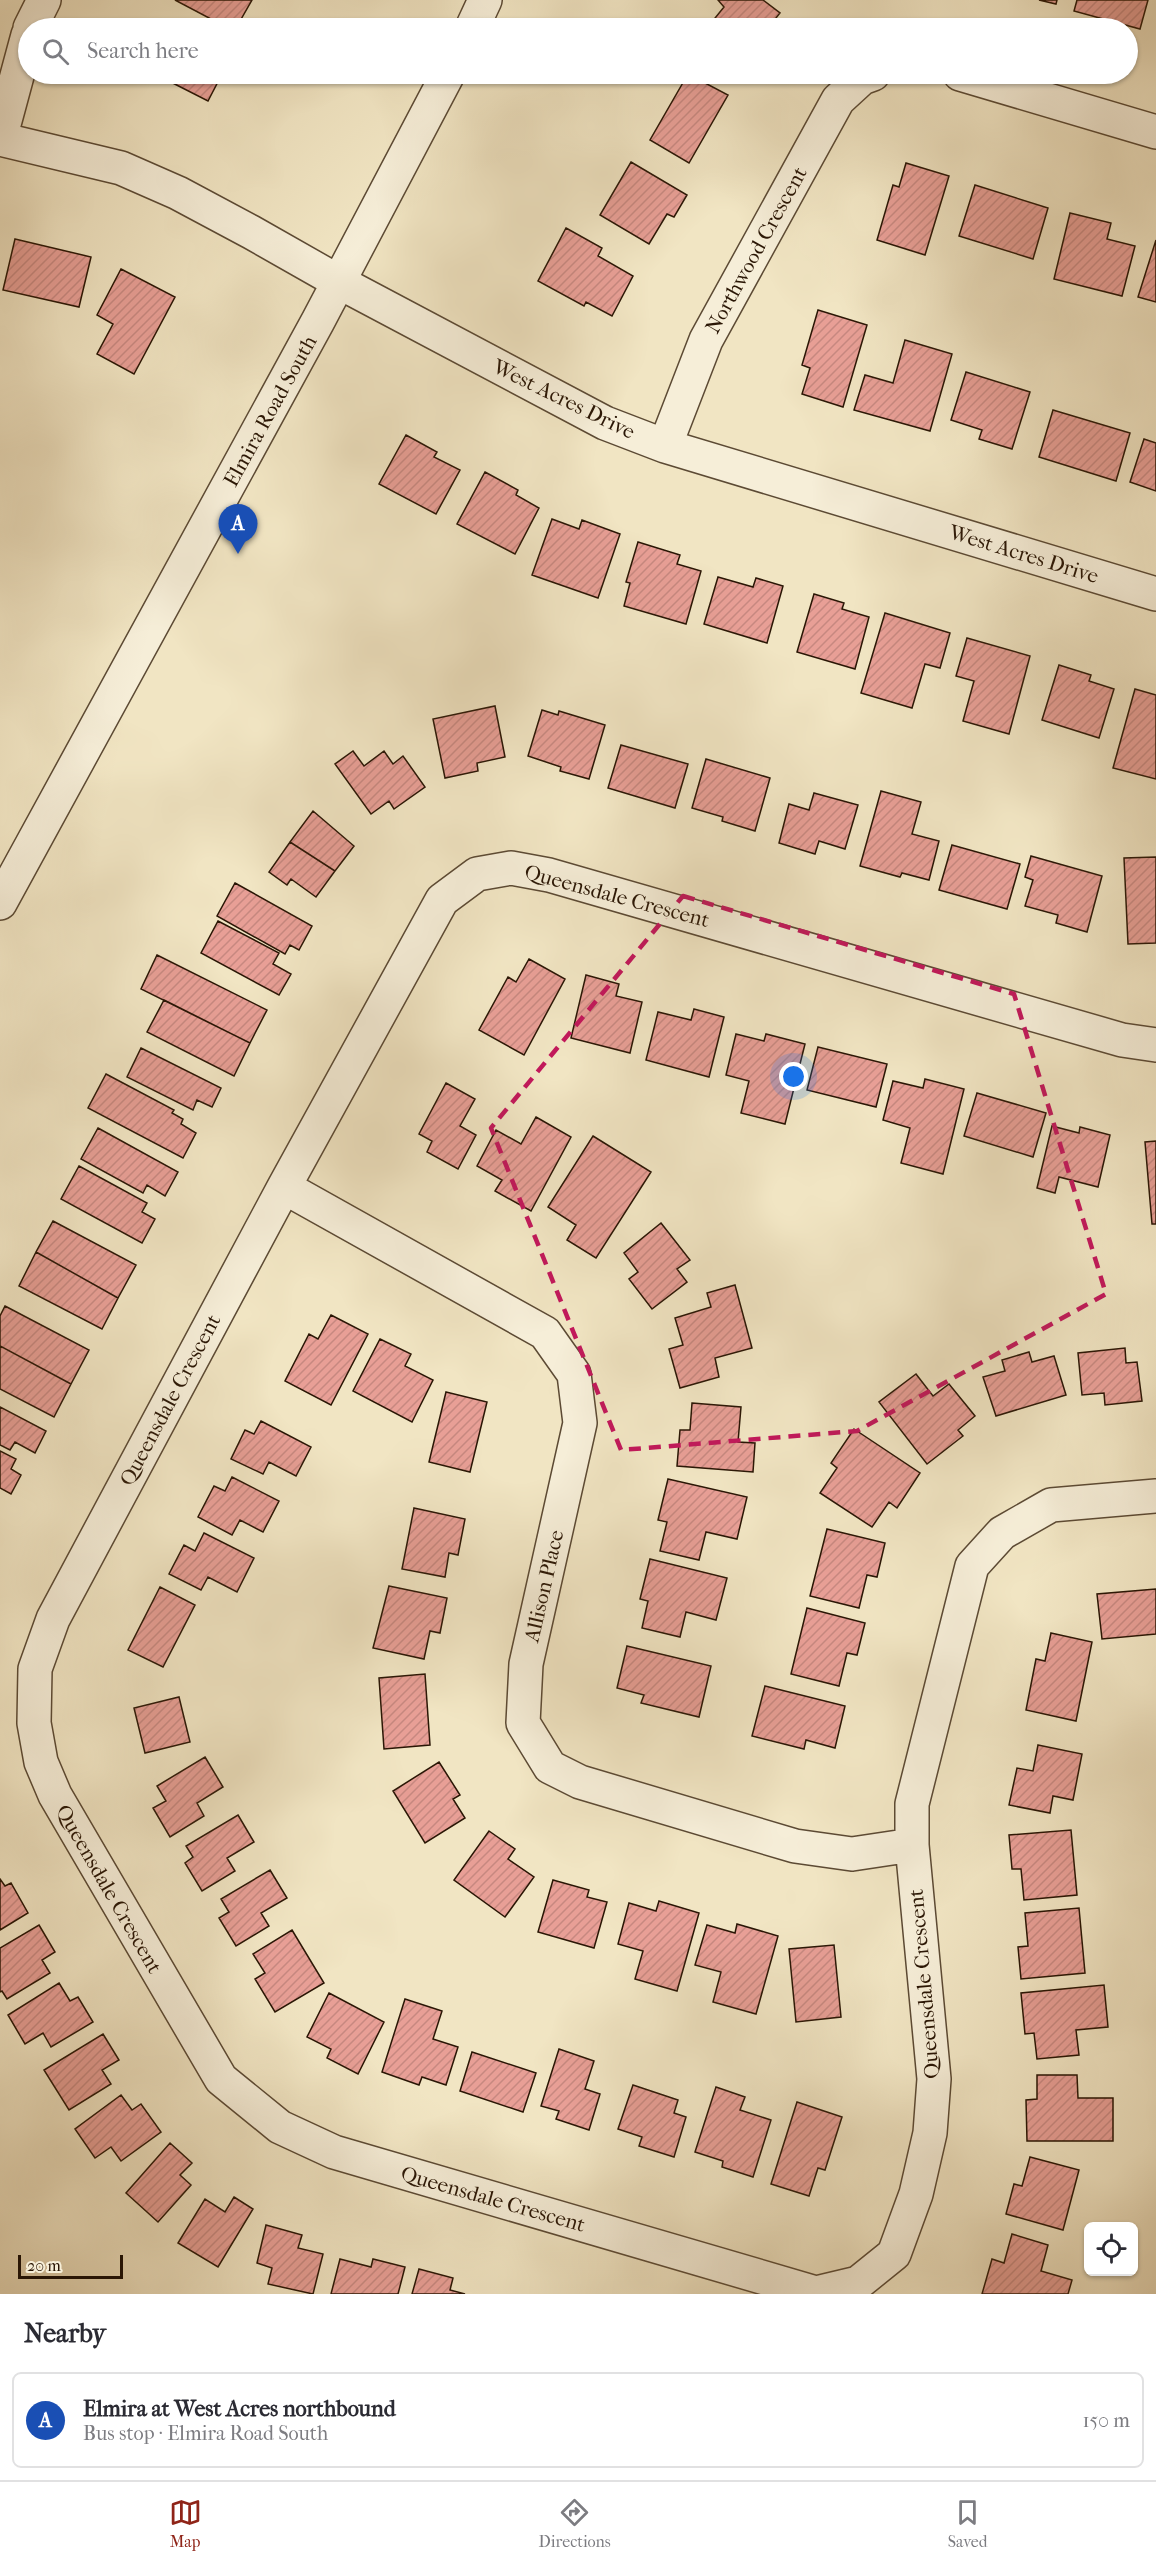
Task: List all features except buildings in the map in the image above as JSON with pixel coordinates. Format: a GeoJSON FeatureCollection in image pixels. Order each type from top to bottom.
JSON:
{"type":"FeatureCollection","features":[{"type":"Feature","properties":{"kind":"street"},"geometry":{"type":"LineString","coordinates":[[35,18],[44,0]]}},
{"type":"Feature","properties":{"kind":"street"},"geometry":{"type":"LineString","coordinates":[[477,18],[485,0]]}},
{"type":"Feature","properties":{"kind":"street"},"geometry":{"type":"LineString","coordinates":[[0,139],[18,72]]}},
{"type":"Feature","properties":{"kind":"street","name":"Elmira Road South"},"geometry":{"type":"LineString","coordinates":[[0,903],[339,282],[443,84]]}},
{"type":"Feature","properties":{"kind":"street","name":"Northwood Crescent"},"geometry":{"type":"LineString","coordinates":[[665,446],[706,340],[838,100],[855,84]]}},
{"type":"Feature","properties":{"kind":"street"},"geometry":{"type":"LineString","coordinates":[[994,84],[1156,132]]}},
{"type":"Feature","properties":{"kind":"street","name":"West Acres Drive"},"geometry":{"type":"LineString","coordinates":[[0,139],[121,168],[178,193],[339,282],[605,423],[665,446],[1156,594]]}},
{"type":"Feature","properties":{"kind":"street","name":"Queensdale Crescent"},"geometry":{"type":"LineString","coordinates":[[1156,1045],[1122,1040],[549,875],[511,868],[477,874],[442,900],[284,1187],[53,1618],[35,1669],[34,1723],[40,1761],[55,1795],[221,2079],[280,2127],[334,2152],[816,2293],[858,2283],[894,2254],[916,2194],[930,2133],[934,2079],[912,1845],[912,1804],[972,1566],[1002,1533],[1052,1505],[1156,1496]]}},
{"type":"Feature","properties":{"kind":"street","name":"Allison Place"},"geometry":{"type":"LineString","coordinates":[[284,1187],[545,1333],[574,1374],[580,1423],[526,1664],[523,1723],[550,1767],[580,1782],[795,1846],[852,1854],[912,1845]]}},
{"type":"Feature","properties":{"kind":"highlighted area"},"geometry":{"type":"Polygon","coordinates":[[[683,896],[1014,994],[1106,1294],[857,1431],[621,1450],[491,1128],[683,896]]]}},
{"type":"Feature","properties":{"kind":"place","name":"Elmira at West Acres northbound"},"geometry":{"type":"Point","coordinates":[238,554]}}]}
